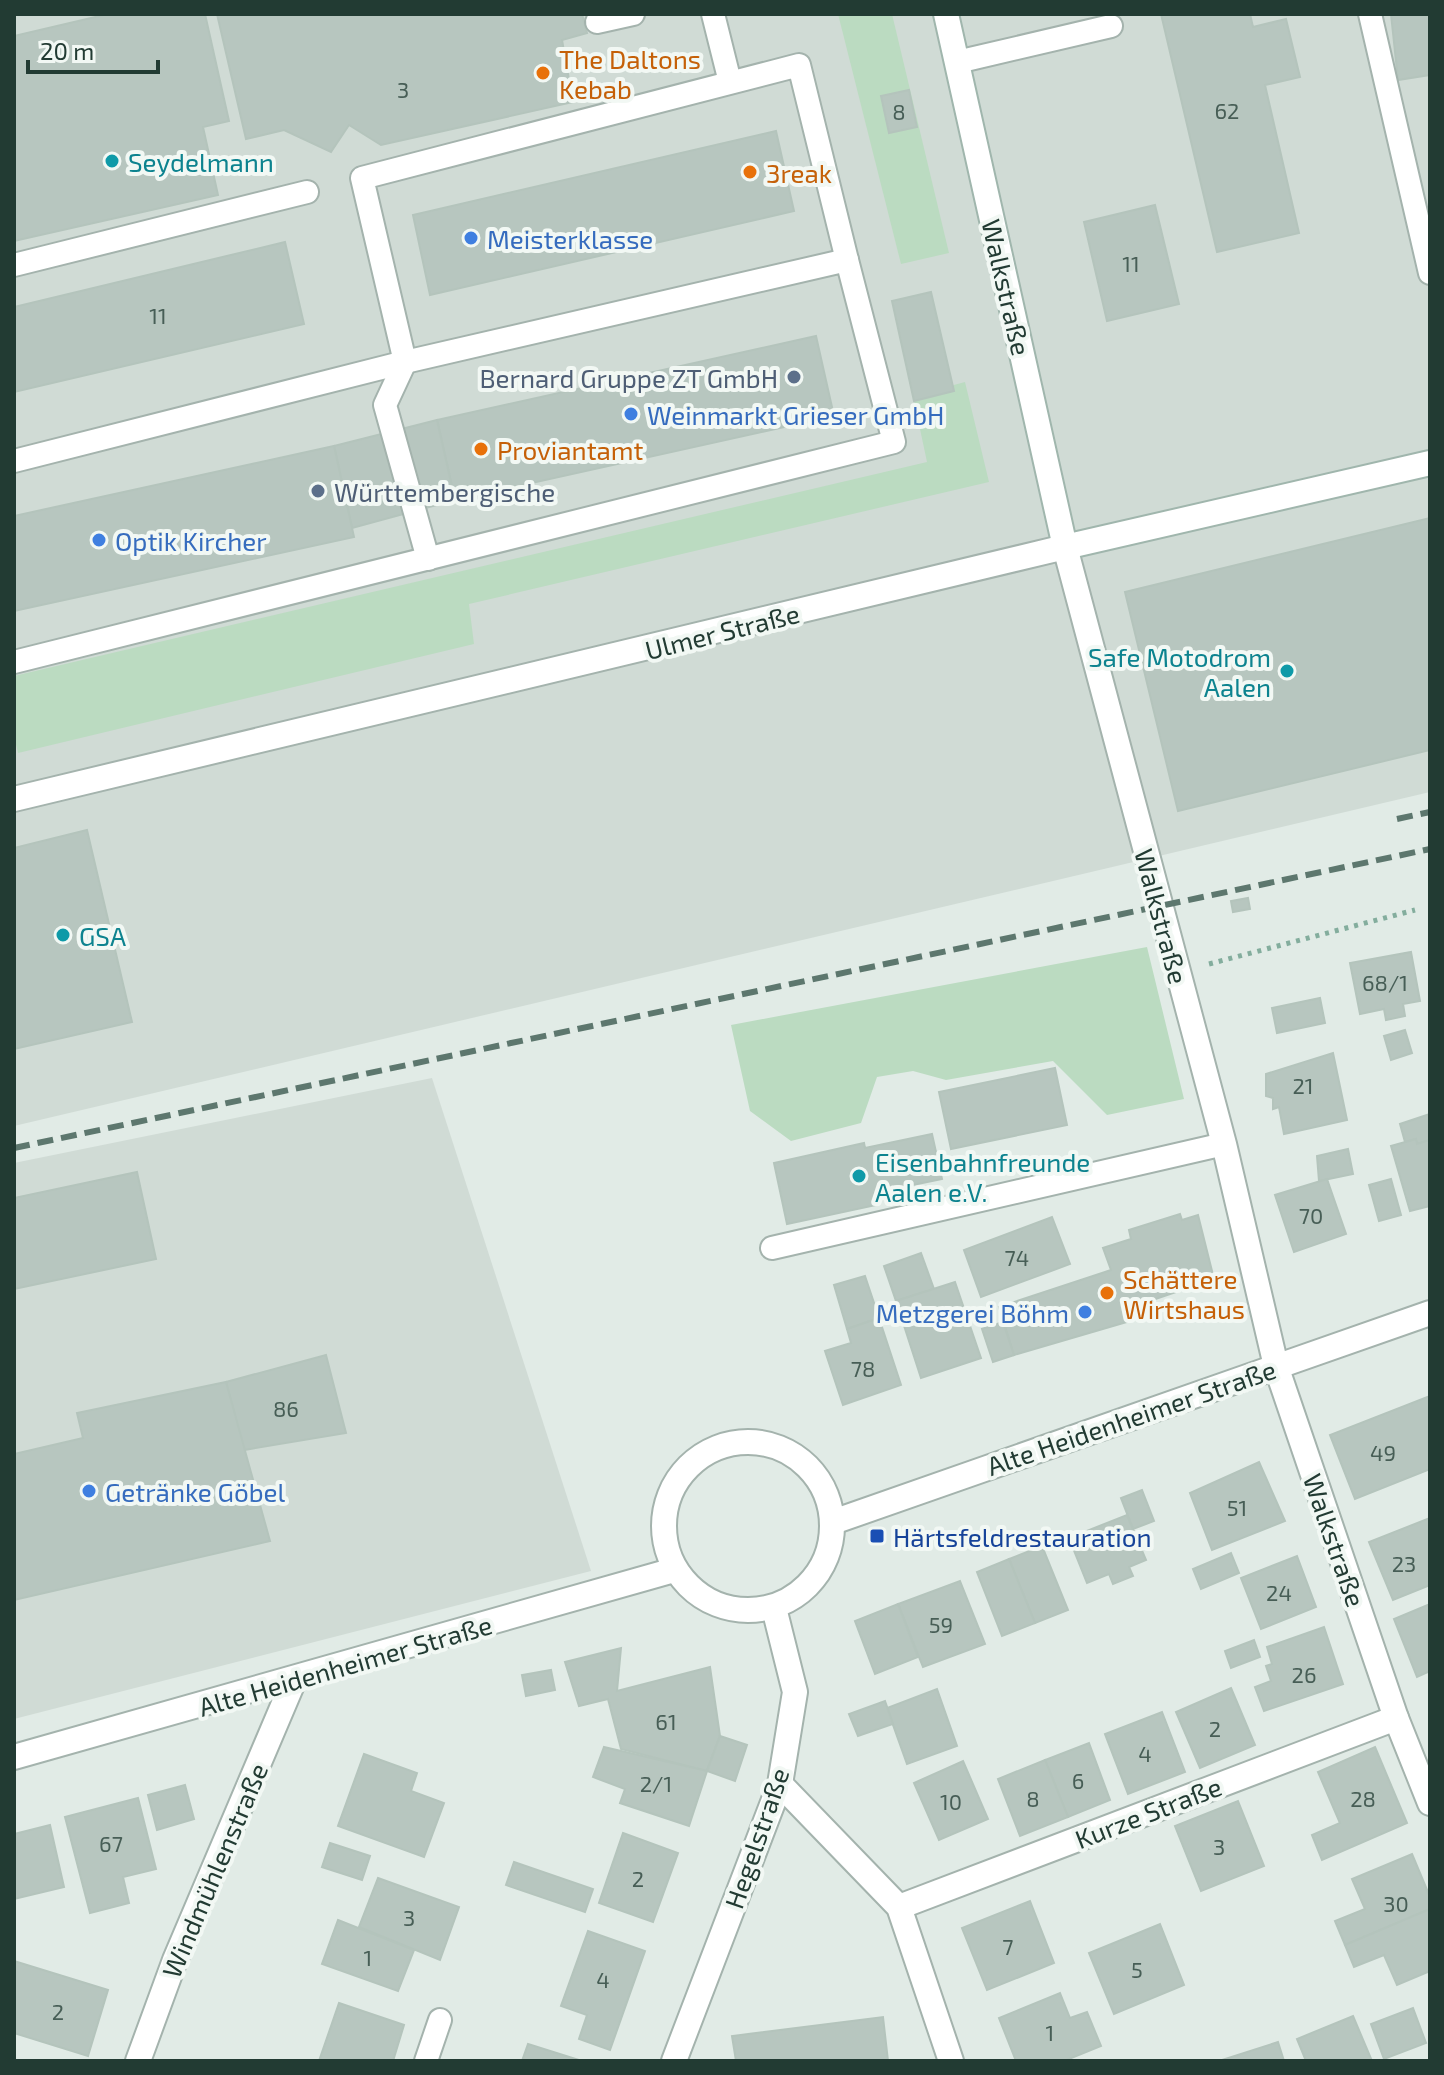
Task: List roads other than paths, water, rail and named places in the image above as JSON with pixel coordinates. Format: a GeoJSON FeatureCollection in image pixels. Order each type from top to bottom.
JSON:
{"type":"FeatureCollection","features":[{"type":"Feature","properties":{"kind":"street","name":"Walkstraße"},"geometry":{"type":"LineString","coordinates":[[946,14],[1065,547],[1224,1144],[1276,1366],[1396,1718],[1430,1803]]}},
{"type":"Feature","properties":{"kind":"street","name":"Ulmer Straße"},"geometry":{"type":"LineString","coordinates":[[14,799],[1065,547],[1430,463]]}},
{"type":"Feature","properties":{"kind":"street","name":"Alte Heidenheimer Straße"},"geometry":{"type":"LineString","coordinates":[[833,1522],[1430,1313]]}},
{"type":"Feature","properties":{"kind":"street"},"geometry":{"type":"LineString","coordinates":[[748,1441],[774,1445],[796,1456],[815,1474],[827,1496],[833,1522],[830,1549],[818,1574],[799,1594],[774,1608],[746,1612],[718,1606],[693,1592],[674,1570],[665,1546],[663,1520],[669,1495],[682,1473],[701,1456],[724,1445],[748,1441]]}},
{"type":"Feature","properties":{"kind":"street","name":"Alte Heidenheimer Straße"},"geometry":{"type":"LineString","coordinates":[[14,1757],[674,1570]]}},
{"type":"Feature","properties":{"kind":"street","name":"Hegelstraße"},"geometry":{"type":"LineString","coordinates":[[674,2061],[780,1784],[795,1692],[774,1608]]}},
{"type":"Feature","properties":{"kind":"street","name":"Windmühlenstraße"},"geometry":{"type":"LineString","coordinates":[[138,2061],[175,1960],[294,1680]]}},
{"type":"Feature","properties":{"kind":"street","name":"Kurze Straße"},"geometry":{"type":"LineString","coordinates":[[899,1907],[1396,1718]]}},
{"type":"Feature","properties":{"kind":"street"},"geometry":{"type":"LineString","coordinates":[[780,1784],[899,1907],[951,2061]]}},
{"type":"Feature","properties":{"kind":"lane"},"geometry":{"type":"LineString","coordinates":[[597,22],[633,14]]}},
{"type":"Feature","properties":{"kind":"lane"},"geometry":{"type":"LineString","coordinates":[[713,14],[730,82]]}},
{"type":"Feature","properties":{"kind":"lane"},"geometry":{"type":"LineString","coordinates":[[1370,14],[1430,273]]}},
{"type":"Feature","properties":{"kind":"lane"},"geometry":{"type":"LineString","coordinates":[[957,62],[1111,26]]}},
{"type":"Feature","properties":{"kind":"lane"},"geometry":{"type":"LineString","coordinates":[[14,662],[428,559],[894,442],[799,65],[362,178],[405,362],[385,405],[428,559]]}},
{"type":"Feature","properties":{"kind":"lane"},"geometry":{"type":"LineString","coordinates":[[14,265],[307,192]]}},
{"type":"Feature","properties":{"kind":"lane"},"geometry":{"type":"LineString","coordinates":[[14,461],[405,362],[847,260]]}},
{"type":"Feature","properties":{"kind":"lane"},"geometry":{"type":"LineString","coordinates":[[772,1248],[1224,1144]]}},
{"type":"Feature","properties":{"kind":"lane"},"geometry":{"type":"LineString","coordinates":[[426,2061],[440,2020]]}},
{"type":"Feature","properties":{"kind":"railway"},"geometry":{"type":"LineString","coordinates":[[1397,819],[1430,812]]}},
{"type":"Feature","properties":{"kind":"railway"},"geometry":{"type":"LineString","coordinates":[[14,1148],[1430,849]]}},
{"type":"Feature","properties":{"kind":"place","name":"The Daltons Kebab"},"geometry":{"type":"Point","coordinates":[543,73]}},
{"type":"Feature","properties":{"kind":"place","name":"Seydelmann"},"geometry":{"type":"Point","coordinates":[112,161]}},
{"type":"Feature","properties":{"kind":"place","name":"3reak"},"geometry":{"type":"Point","coordinates":[750,172]}},
{"type":"Feature","properties":{"kind":"place","name":"Meisterklasse"},"geometry":{"type":"Point","coordinates":[471,238]}},
{"type":"Feature","properties":{"kind":"place","name":"Bernard Gruppe ZT GmbH"},"geometry":{"type":"Point","coordinates":[794,377]}},
{"type":"Feature","properties":{"kind":"place","name":"Weinmarkt Grieser GmbH"},"geometry":{"type":"Point","coordinates":[631,414]}},
{"type":"Feature","properties":{"kind":"place","name":"Proviantamt"},"geometry":{"type":"Point","coordinates":[481,449]}},
{"type":"Feature","properties":{"kind":"place","name":"Württembergische"},"geometry":{"type":"Point","coordinates":[318,491]}},
{"type":"Feature","properties":{"kind":"place","name":"Optik Kircher"},"geometry":{"type":"Point","coordinates":[99,540]}},
{"type":"Feature","properties":{"kind":"place","name":"Safe Motodrom Aalen"},"geometry":{"type":"Point","coordinates":[1287,671]}},
{"type":"Feature","properties":{"kind":"place","name":"GSA"},"geometry":{"type":"Point","coordinates":[63,935]}},
{"type":"Feature","properties":{"kind":"place","name":"Eisenbahnfreunde Aalen e.V."},"geometry":{"type":"Point","coordinates":[859,1176]}},
{"type":"Feature","properties":{"kind":"place","name":"Schättere Wirtshaus"},"geometry":{"type":"Point","coordinates":[1107,1293]}},
{"type":"Feature","properties":{"kind":"place","name":"Metzgerei Böhm"},"geometry":{"type":"Point","coordinates":[1085,1312]}},
{"type":"Feature","properties":{"kind":"place","name":"Getränke Göbel"},"geometry":{"type":"Point","coordinates":[89,1491]}},
{"type":"Feature","properties":{"kind":"place","name":"Härtsfeldrestauration"},"geometry":{"type":"Point","coordinates":[877,1536]}}]}
